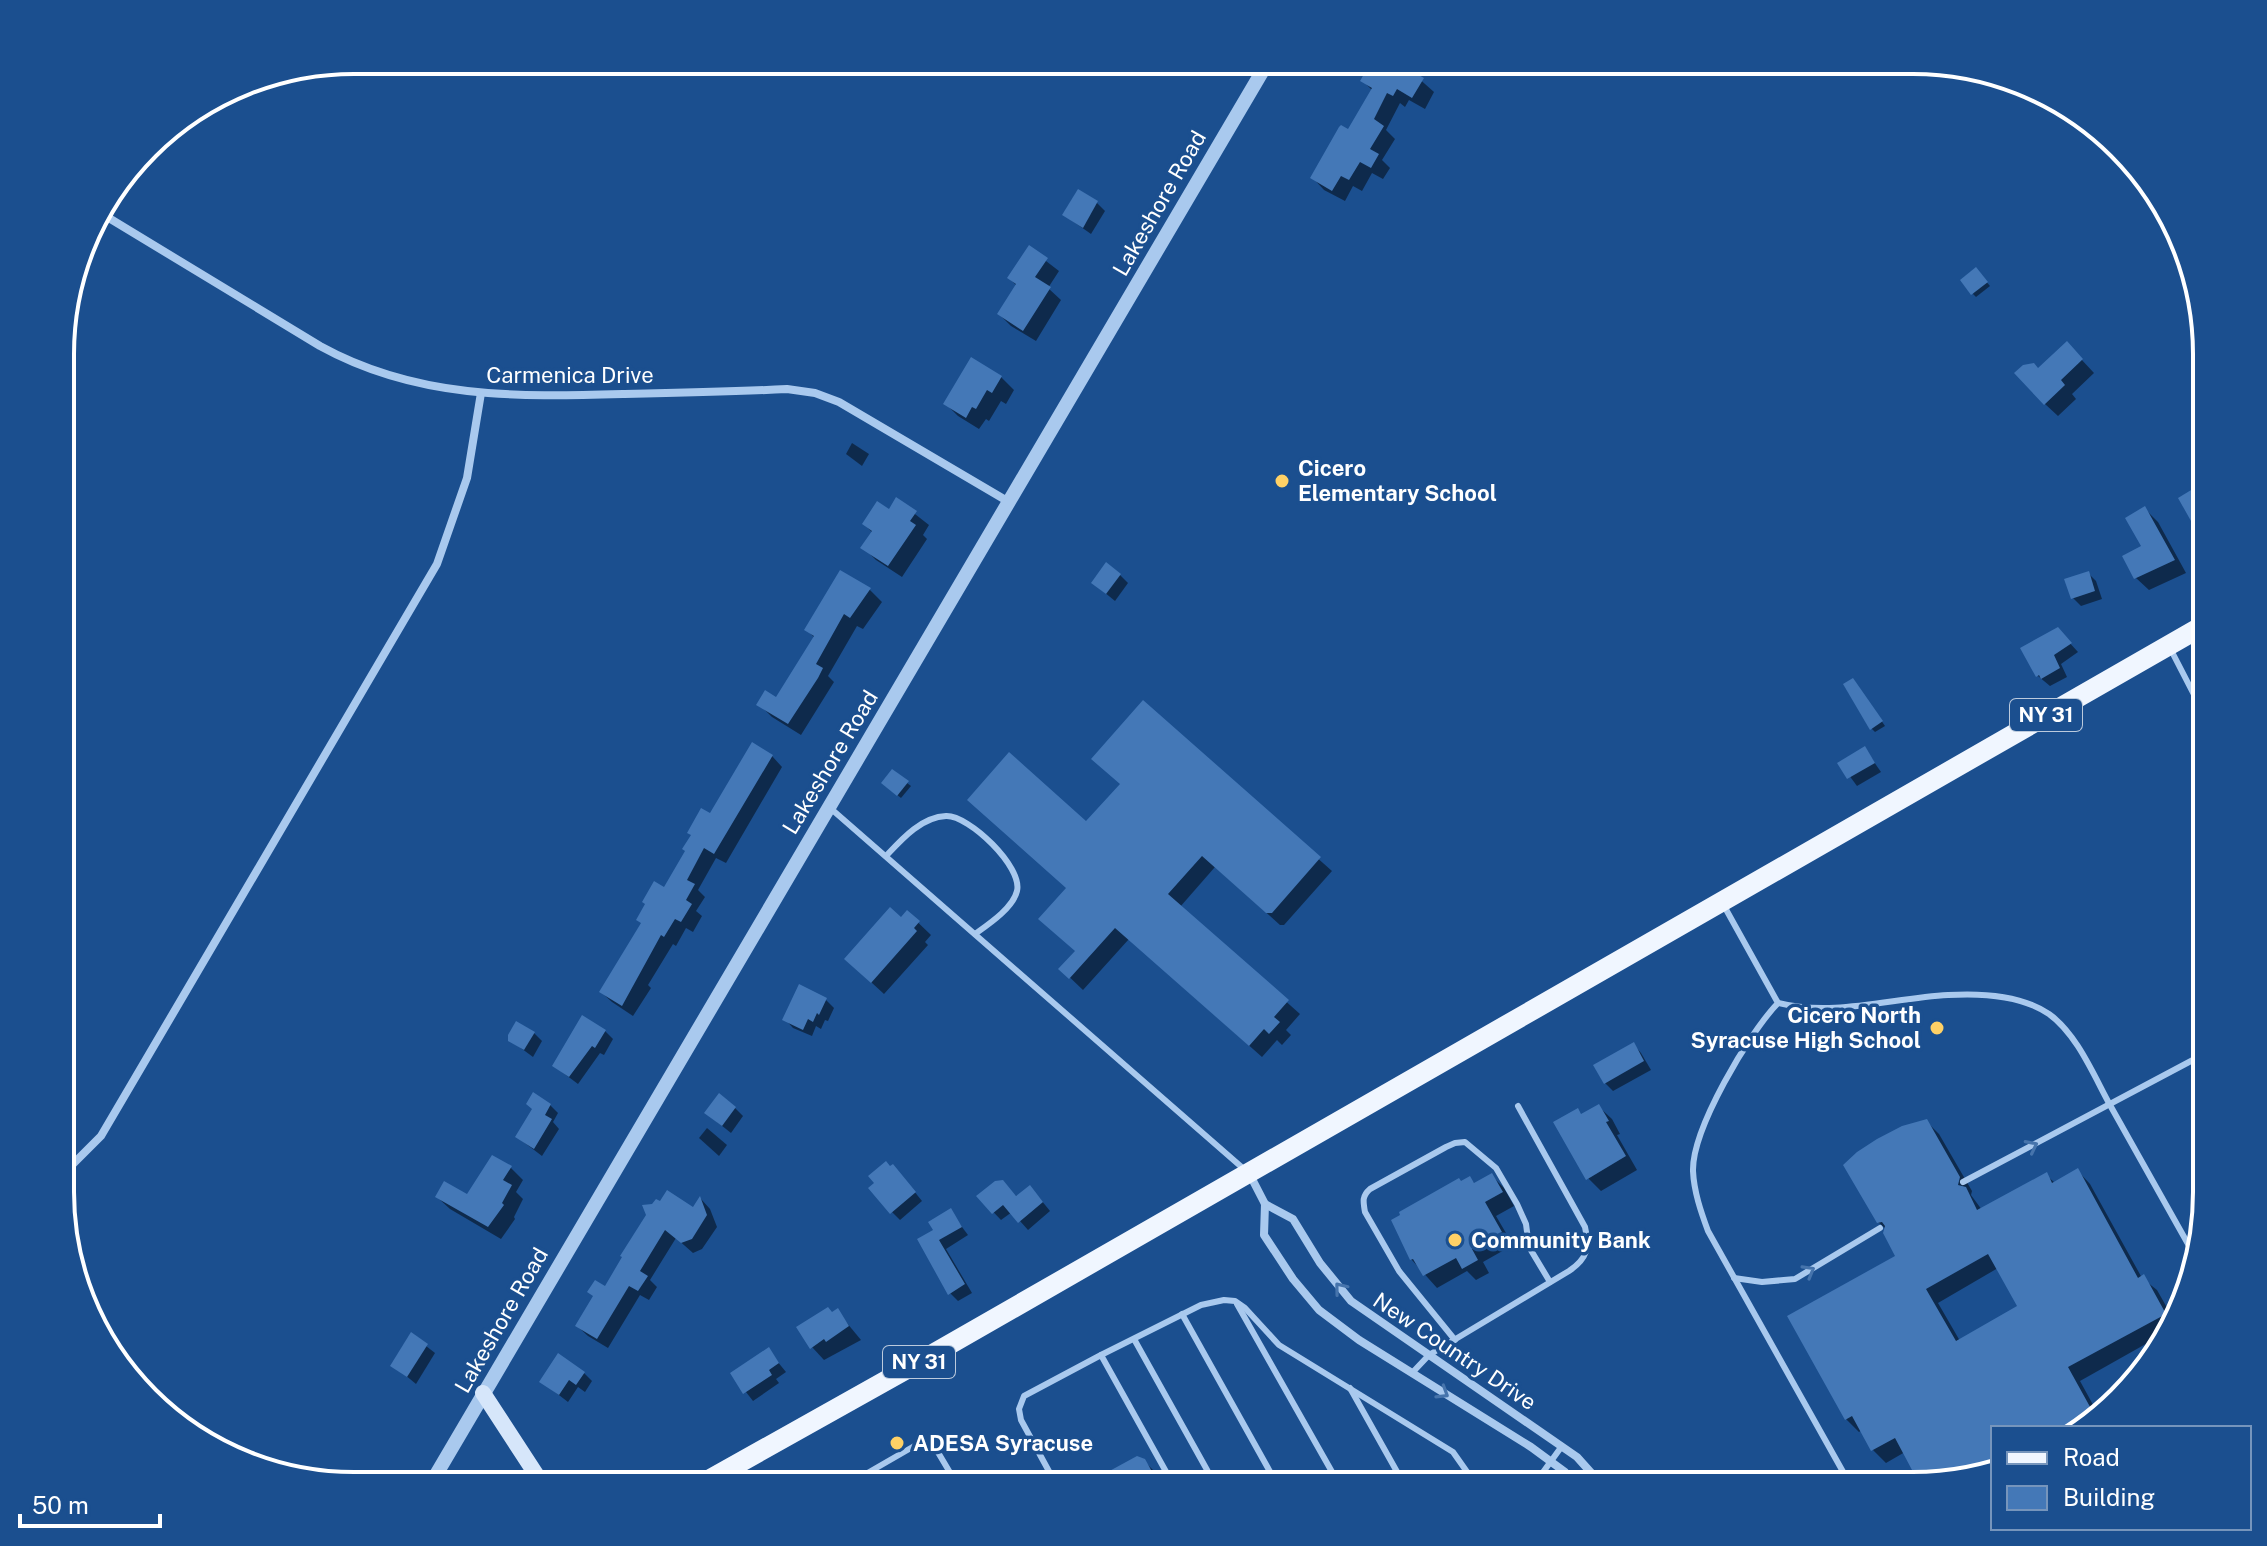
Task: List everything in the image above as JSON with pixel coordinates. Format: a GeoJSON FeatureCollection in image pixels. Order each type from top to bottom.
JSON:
{"type":"FeatureCollection","features":[{"type":"Feature","properties":{"kind":"main road","name":"NY 31"},"geometry":{"type":"LineString","coordinates":[[724,1471],[2192,632]]}},
{"type":"Feature","properties":{"kind":"main road"},"geometry":{"type":"LineString","coordinates":[[483,1393],[534,1471]]}},
{"type":"Feature","properties":{"kind":"street","name":"Lakeshore Road"},"geometry":{"type":"LineString","coordinates":[[438,1471],[1260,75]]}},
{"type":"Feature","properties":{"kind":"street","name":"Carmenica Drive"},"geometry":{"type":"LineString","coordinates":[[109,218],[351,363],[392,377],[445,389],[523,397],[787,389],[815,393],[839,402],[1009,502]]}},
{"type":"Feature","properties":{"kind":"street"},"geometry":{"type":"LineString","coordinates":[[75,1162],[101,1136],[437,564],[467,478],[481,393]]}},
{"type":"Feature","properties":{"kind":"street","name":"New Country Drive"},"geometry":{"type":"LineString","coordinates":[[1249,1173],[1265,1204],[1264,1235],[1319,1310],[1359,1340],[1565,1472]]}},
{"type":"Feature","properties":{"kind":"street","name":"New Country Drive"},"geometry":{"type":"LineString","coordinates":[[1265,1204],[1293,1219],[1320,1263],[1351,1301],[1562,1446],[1590,1472]]}},
{"type":"Feature","properties":{"kind":"lane"},"geometry":{"type":"LineString","coordinates":[[2168,645],[2192,691]]}},
{"type":"Feature","properties":{"kind":"lane"},"geometry":{"type":"LineString","coordinates":[[829,807],[1249,1173]]}},
{"type":"Feature","properties":{"kind":"lane"},"geometry":{"type":"LineString","coordinates":[[886,856],[907,834],[926,822],[945,816],[960,819],[994,845],[1018,878],[1017,893],[999,915],[975,934]]}},
{"type":"Feature","properties":{"kind":"lane"},"geometry":{"type":"LineString","coordinates":[[1721,901],[1778,1003],[1822,1009],[1949,995],[1978,995],[2030,1004],[2051,1015],[2067,1033],[2188,1245]]}},
{"type":"Feature","properties":{"kind":"lane"},"geometry":{"type":"LineString","coordinates":[[1778,1003],[1750,1038],[1696,1143],[1693,1170],[1698,1204],[1708,1231],[1843,1472]]}},
{"type":"Feature","properties":{"kind":"lane"},"geometry":{"type":"LineString","coordinates":[[1963,1182],[2192,1061]]}},
{"type":"Feature","properties":{"kind":"lane"},"geometry":{"type":"LineString","coordinates":[[1412,1373],[1429,1355],[1581,1263],[1589,1246],[1585,1227],[1518,1106]]}},
{"type":"Feature","properties":{"kind":"lane"},"geometry":{"type":"LineString","coordinates":[[1455,1340],[1399,1271],[1363,1202],[1370,1189],[1455,1143],[1465,1142],[1496,1168],[1526,1224],[1529,1247],[1550,1282]]}},
{"type":"Feature","properties":{"kind":"lane"},"geometry":{"type":"LineString","coordinates":[[1734,1278],[1762,1282],[1795,1279],[1880,1228]]}},
{"type":"Feature","properties":{"kind":"lane"},"geometry":{"type":"LineString","coordinates":[[1049,1471],[1021,1420],[1019,1409],[1024,1396],[1182,1314],[1201,1305],[1224,1300],[1235,1301],[1279,1345],[1453,1452],[1467,1472]]}},
{"type":"Feature","properties":{"kind":"lane"},"geometry":{"type":"LineString","coordinates":[[1235,1301],[1332,1472]]}},
{"type":"Feature","properties":{"kind":"lane"},"geometry":{"type":"LineString","coordinates":[[1182,1314],[1270,1472]]}},
{"type":"Feature","properties":{"kind":"lane"},"geometry":{"type":"LineString","coordinates":[[1134,1339],[1208,1472]]}},
{"type":"Feature","properties":{"kind":"lane"},"geometry":{"type":"LineString","coordinates":[[1101,1355],[1166,1472]]}},
{"type":"Feature","properties":{"kind":"lane"},"geometry":{"type":"LineString","coordinates":[[1350,1387],[1397,1472]]}},
{"type":"Feature","properties":{"kind":"lane"},"geometry":{"type":"LineString","coordinates":[[870,1471],[923,1441],[936,1449],[949,1471]]}},
{"type":"Feature","properties":{"kind":"lane"},"geometry":{"type":"LineString","coordinates":[[1543,1472],[1562,1446]]}},
{"type":"Feature","properties":{"kind":"building"},"geometry":{"type":"Polygon","coordinates":[[[1363,75],[1419,75],[1424,78],[1412,98],[1397,89],[1393,96],[1387,93],[1374,119],[1384,126],[1370,149],[1379,154],[1371,168],[1360,162],[1349,180],[1341,176],[1332,191],[1310,178],[1339,127],[1348,129],[1372,88],[1360,81],[1363,75]]]}},
{"type":"Feature","properties":{"kind":"building"},"geometry":{"type":"Polygon","coordinates":[[[1078,189],[1098,201],[1083,228],[1062,215],[1078,189]]]}},
{"type":"Feature","properties":{"kind":"building"},"geometry":{"type":"Polygon","coordinates":[[[1029,245],[1048,258],[1035,277],[1051,287],[1023,331],[997,314],[1016,284],[1007,278],[1029,245]]]}},
{"type":"Feature","properties":{"kind":"building"},"geometry":{"type":"Polygon","coordinates":[[[1976,267],[1988,282],[1971,295],[1960,280],[1976,267]]]}},
{"type":"Feature","properties":{"kind":"building"},"geometry":{"type":"Polygon","coordinates":[[[2067,341],[2083,359],[2061,380],[2065,385],[2044,405],[2014,373],[2023,365],[2034,363],[2038,368],[2067,341]]]}},
{"type":"Feature","properties":{"kind":"building"},"geometry":{"type":"Polygon","coordinates":[[[971,357],[1002,376],[992,393],[987,390],[976,409],[972,407],[966,418],[943,404],[971,357]]]}},
{"type":"Feature","properties":{"kind":"building"},"geometry":{"type":"Polygon","coordinates":[[[2192,490],[2192,523],[2178,498],[2192,490]]]}},
{"type":"Feature","properties":{"kind":"building"},"geometry":{"type":"Polygon","coordinates":[[[896,497],[917,511],[910,521],[916,525],[888,566],[860,548],[872,531],[862,524],[877,501],[889,509],[896,497]]]}},
{"type":"Feature","properties":{"kind":"building"},"geometry":{"type":"Polygon","coordinates":[[[2145,506],[2175,560],[2134,579],[2122,556],[2141,546],[2125,518],[2145,506]]]}},
{"type":"Feature","properties":{"kind":"building"},"geometry":{"type":"Polygon","coordinates":[[[1106,562],[1121,574],[1106,594],[1091,583],[1106,562]]]}},
{"type":"Feature","properties":{"kind":"building"},"geometry":{"type":"Polygon","coordinates":[[[840,570],[871,588],[850,618],[844,614],[816,664],[823,668],[818,678],[788,724],[756,705],[765,690],[776,697],[814,636],[804,630],[840,570]]]}},
{"type":"Feature","properties":{"kind":"building"},"geometry":{"type":"Polygon","coordinates":[[[2089,571],[2095,591],[2071,599],[2064,579],[2089,571]]]}},
{"type":"Feature","properties":{"kind":"building"},"geometry":{"type":"Polygon","coordinates":[[[2058,627],[2072,643],[2054,655],[2060,668],[2041,679],[2039,675],[2036,677],[2020,648],[2058,627]]]}},
{"type":"Feature","properties":{"kind":"building"},"geometry":{"type":"Polygon","coordinates":[[[1853,678],[1883,721],[1870,730],[1843,684],[1853,678]]]}},
{"type":"Feature","properties":{"kind":"building"},"geometry":{"type":"Polygon","coordinates":[[[1143,700],[1321,857],[1272,913],[1266,913],[1202,856],[1168,894],[1289,1000],[1274,1017],[1280,1022],[1269,1034],[1264,1029],[1249,1046],[1115,928],[1069,979],[1058,969],[1075,951],[1038,919],[1066,888],[967,800],[1009,752],[1086,821],[1120,784],[1091,759],[1143,700]]]}},
{"type":"Feature","properties":{"kind":"building"},"geometry":{"type":"Polygon","coordinates":[[[752,742],[773,755],[714,854],[704,848],[687,880],[695,884],[686,900],[692,904],[681,922],[675,919],[664,937],[661,935],[622,1006],[599,992],[641,923],[636,920],[645,904],[642,902],[654,881],[664,887],[685,851],[682,849],[691,835],[687,833],[701,808],[710,813],[752,742]]]}},
{"type":"Feature","properties":{"kind":"building"},"geometry":{"type":"Polygon","coordinates":[[[1865,746],[1875,763],[1847,779],[1837,763],[1865,746]]]}},
{"type":"Feature","properties":{"kind":"building"},"geometry":{"type":"Polygon","coordinates":[[[892,769],[909,781],[897,796],[881,783],[892,769]]]}},
{"type":"Feature","properties":{"kind":"building"},"geometry":{"type":"Polygon","coordinates":[[[890,907],[901,917],[907,910],[920,921],[914,928],[917,931],[871,983],[844,959],[890,907]]]}},
{"type":"Feature","properties":{"kind":"building"},"geometry":{"type":"Polygon","coordinates":[[[799,984],[827,998],[819,1015],[817,1013],[813,1022],[808,1019],[803,1030],[782,1020],[799,984]]]}},
{"type":"Feature","properties":{"kind":"building"},"geometry":{"type":"Polygon","coordinates":[[[582,1015],[606,1030],[595,1048],[592,1046],[569,1077],[552,1066],[582,1015]]]}},
{"type":"Feature","properties":{"kind":"building"},"geometry":{"type":"Polygon","coordinates":[[[516,1021],[535,1032],[524,1050],[508,1041],[516,1021]]]}},
{"type":"Feature","properties":{"kind":"building"},"geometry":{"type":"Polygon","coordinates":[[[1634,1042],[1644,1061],[1604,1084],[1593,1065],[1634,1042]]]}},
{"type":"Feature","properties":{"kind":"building"},"geometry":{"type":"Polygon","coordinates":[[[533,1092],[551,1104],[545,1115],[552,1119],[534,1149],[515,1137],[532,1109],[526,1104],[533,1092]]]}},
{"type":"Feature","properties":{"kind":"building"},"geometry":{"type":"Polygon","coordinates":[[[719,1093],[736,1107],[722,1126],[704,1113],[719,1093]]]}},
{"type":"Feature","properties":{"kind":"building"},"geometry":{"type":"Polygon","coordinates":[[[1599,1104],[1626,1156],[1586,1180],[1553,1122],[1578,1108],[1581,1114],[1599,1104]]]}},
{"type":"Feature","properties":{"kind":"building"},"geometry":{"type":"Polygon","coordinates":[[[1927,1119],[1960,1177],[1958,1185],[1966,1187],[1977,1210],[2047,1172],[2052,1183],[2078,1168],[2138,1278],[2144,1274],[2165,1313],[2068,1367],[2091,1408],[2069,1425],[1991,1426],[1991,1460],[1950,1470],[1913,1472],[1895,1438],[1871,1451],[1852,1416],[1845,1420],[1787,1316],[1895,1256],[1883,1233],[1885,1226],[1882,1222],[1877,1223],[1843,1165],[1877,1139],[1902,1126],[1927,1119]],[[1988,1254],[1926,1289],[1956,1341],[2017,1306],[1988,1254]]]}},
{"type":"Feature","properties":{"kind":"building"},"geometry":{"type":"Polygon","coordinates":[[[492,1155],[512,1166],[503,1180],[512,1185],[502,1203],[504,1205],[488,1227],[435,1197],[444,1181],[467,1194],[492,1155]]]}},
{"type":"Feature","properties":{"kind":"building"},"geometry":{"type":"Polygon","coordinates":[[[886,1161],[890,1166],[893,1164],[916,1192],[890,1214],[868,1188],[874,1183],[868,1176],[886,1161]]]}},
{"type":"Feature","properties":{"kind":"building"},"geometry":{"type":"Polygon","coordinates":[[[1492,1173],[1503,1192],[1485,1202],[1502,1232],[1472,1249],[1478,1260],[1462,1269],[1456,1258],[1423,1276],[1413,1259],[1410,1260],[1391,1220],[1400,1215],[1399,1212],[1459,1178],[1461,1181],[1470,1176],[1474,1183],[1492,1173]]]}},
{"type":"Feature","properties":{"kind":"building"},"geometry":{"type":"Polygon","coordinates":[[[1003,1180],[1016,1196],[1030,1185],[1043,1202],[1018,1223],[1003,1205],[992,1214],[976,1196],[995,1181],[1003,1180]]]}},
{"type":"Feature","properties":{"kind":"building"},"geometry":{"type":"Polygon","coordinates":[[[667,1190],[693,1207],[700,1196],[707,1215],[692,1239],[681,1243],[665,1230],[640,1271],[648,1276],[638,1291],[629,1286],[597,1339],[575,1326],[593,1296],[587,1292],[595,1280],[605,1286],[646,1215],[642,1205],[652,1204],[656,1199],[660,1201],[667,1190]]]}},
{"type":"Feature","properties":{"kind":"building"},"geometry":{"type":"Polygon","coordinates":[[[951,1208],[962,1227],[939,1240],[965,1284],[948,1295],[917,1239],[933,1230],[928,1222],[951,1208]]]}},
{"type":"Feature","properties":{"kind":"building"},"geometry":{"type":"Polygon","coordinates":[[[828,1307],[832,1312],[838,1308],[849,1326],[810,1349],[796,1327],[828,1307]]]}},
{"type":"Feature","properties":{"kind":"building"},"geometry":{"type":"Polygon","coordinates":[[[411,1332],[428,1344],[407,1377],[390,1366],[411,1332]]]}},
{"type":"Feature","properties":{"kind":"building"},"geometry":{"type":"Polygon","coordinates":[[[769,1347],[779,1363],[769,1370],[772,1375],[743,1394],[730,1373],[769,1347]]]}},
{"type":"Feature","properties":{"kind":"building"},"geometry":{"type":"Polygon","coordinates":[[[558,1353],[585,1372],[576,1385],[569,1380],[559,1395],[539,1382],[558,1353]]]}},
{"type":"Feature","properties":{"kind":"building"},"geometry":{"type":"Polygon","coordinates":[[[1137,1456],[1145,1459],[1152,1472],[1109,1471],[1137,1456]]]}},
{"type":"Feature","properties":{"kind":"place","name":"Cicero Elementary School"},"geometry":{"type":"Point","coordinates":[1282,481]}},
{"type":"Feature","properties":{"kind":"place","name":"Cicero North Syracuse High School"},"geometry":{"type":"Point","coordinates":[1937,1028]}},
{"type":"Feature","properties":{"kind":"place","name":"Community Bank"},"geometry":{"type":"Point","coordinates":[1455,1240]}},
{"type":"Feature","properties":{"kind":"place","name":"ADESA Syracuse"},"geometry":{"type":"Point","coordinates":[897,1443]}}]}
